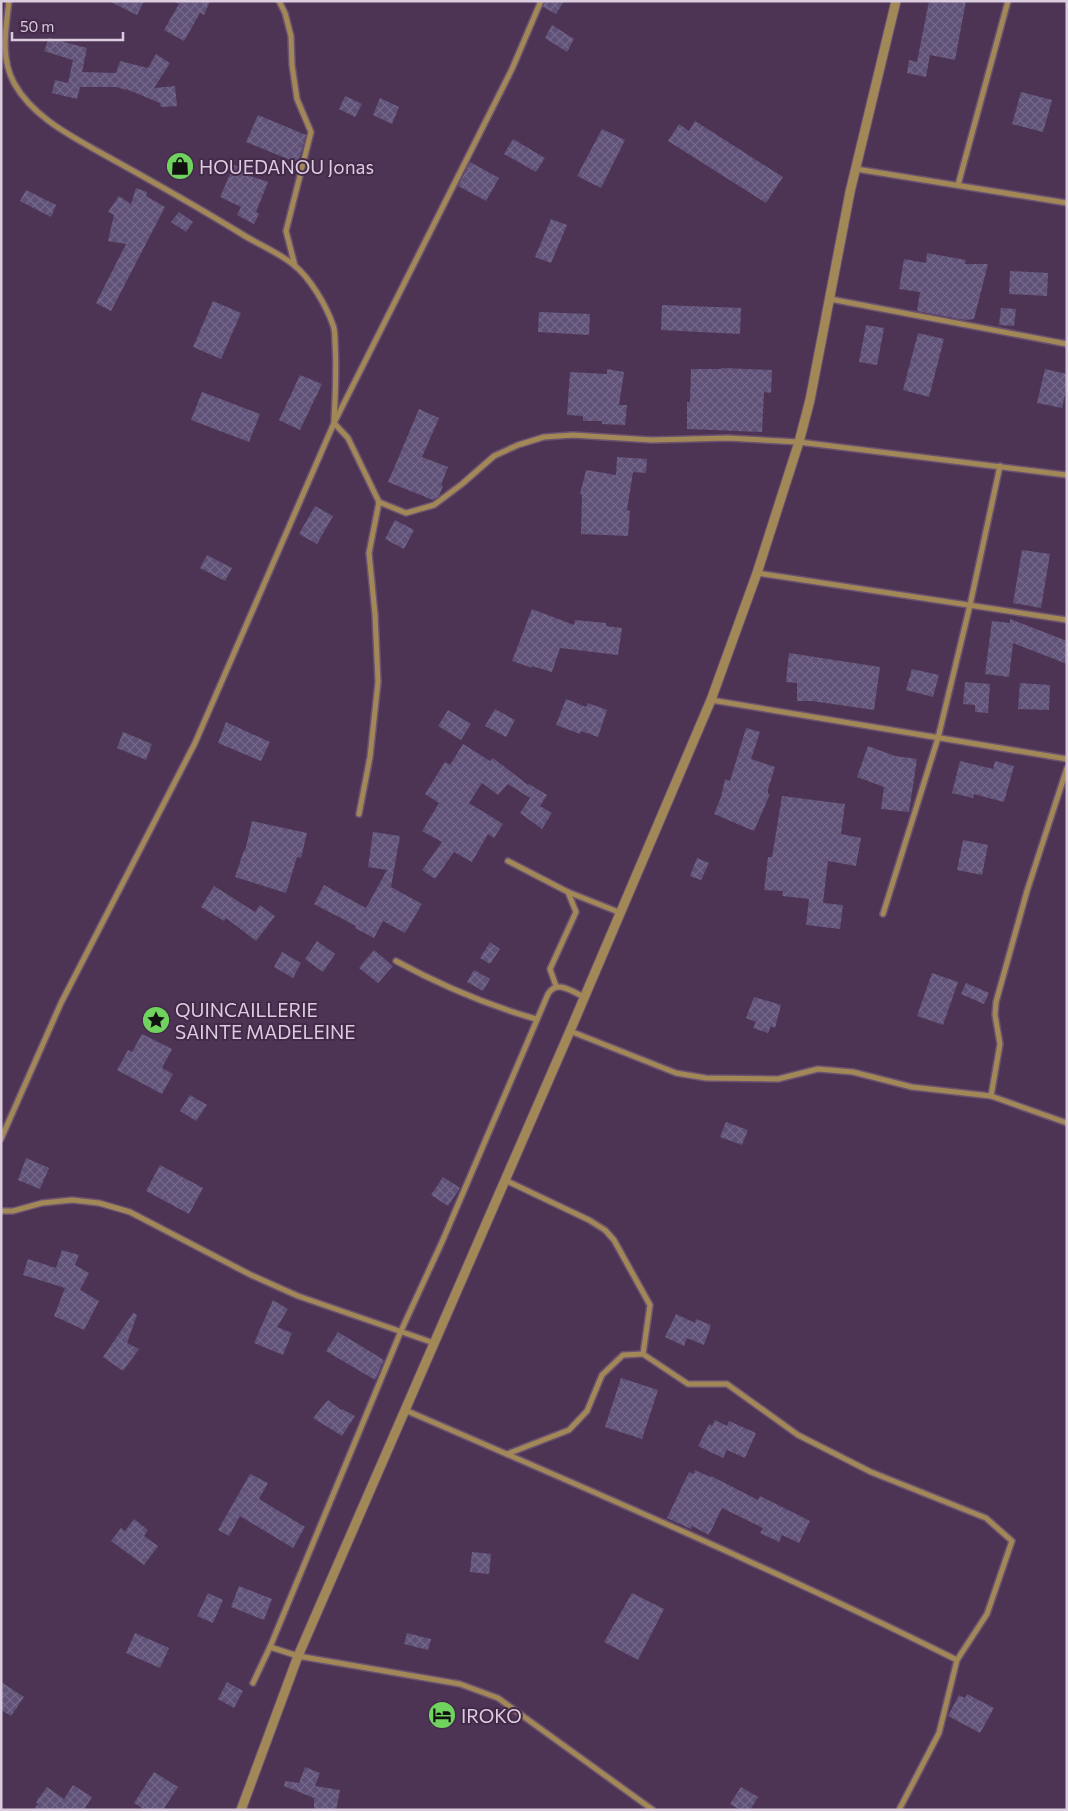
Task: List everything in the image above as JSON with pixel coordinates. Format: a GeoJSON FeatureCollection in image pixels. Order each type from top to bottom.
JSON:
{"type":"FeatureCollection","features":[{"type":"Feature","properties":{"kind":"street"},"geometry":{"type":"LineString","coordinates":[[9,1],[4,40],[6,60],[13,82],[26,101],[48,121],[78,140],[275,251],[295,266],[317,293],[334,326],[337,369],[334,423],[348,438],[379,502],[370,552],[378,682],[370,756],[359,814]]}},
{"type":"Feature","properties":{"kind":"street"},"geometry":{"type":"LineString","coordinates":[[279,1],[285,13],[291,36],[292,65],[297,99],[311,132],[286,232],[295,266]]}},
{"type":"Feature","properties":{"kind":"street"},"geometry":{"type":"LineString","coordinates":[[1,1139],[61,1003],[195,742],[334,423],[512,69],[541,1]]}},
{"type":"Feature","properties":{"kind":"street"},"geometry":{"type":"LineString","coordinates":[[242,1810],[298,1656],[712,700],[757,573],[799,442],[810,400],[856,169],[896,1]]}},
{"type":"Feature","properties":{"kind":"street"},"geometry":{"type":"LineString","coordinates":[[958,185],[1008,1]]}},
{"type":"Feature","properties":{"kind":"street"},"geometry":{"type":"LineString","coordinates":[[856,169],[1067,202]]}},
{"type":"Feature","properties":{"kind":"street"},"geometry":{"type":"LineString","coordinates":[[830,299],[1067,344]]}},
{"type":"Feature","properties":{"kind":"street"},"geometry":{"type":"LineString","coordinates":[[379,502],[406,513],[434,505],[494,456],[518,445],[544,437],[573,435],[652,440],[728,438],[799,442],[1067,475]]}},
{"type":"Feature","properties":{"kind":"street"},"geometry":{"type":"LineString","coordinates":[[883,914],[938,738],[970,605],[1000,466]]}},
{"type":"Feature","properties":{"kind":"street"},"geometry":{"type":"LineString","coordinates":[[757,573],[1067,620]]}},
{"type":"Feature","properties":{"kind":"street"},"geometry":{"type":"LineString","coordinates":[[712,700],[1067,759]]}},
{"type":"Feature","properties":{"kind":"street"},"geometry":{"type":"LineString","coordinates":[[991,1096],[1000,1044],[995,1015],[996,1002],[1027,891],[1067,768]]}},
{"type":"Feature","properties":{"kind":"street"},"geometry":{"type":"LineString","coordinates":[[508,861],[568,892],[621,913]]}},
{"type":"Feature","properties":{"kind":"street"},"geometry":{"type":"LineString","coordinates":[[556,986],[550,969],[576,912],[568,892]]}},
{"type":"Feature","properties":{"kind":"street"},"geometry":{"type":"LineString","coordinates":[[396,961],[469,997],[536,1019]]}},
{"type":"Feature","properties":{"kind":"street"},"geometry":{"type":"LineString","coordinates":[[253,1683],[270,1647],[401,1331],[446,1233],[536,1019],[551,989],[556,986],[561,986],[584,998]]}},
{"type":"Feature","properties":{"kind":"street"},"geometry":{"type":"LineString","coordinates":[[570,1031],[676,1073],[706,1078],[778,1079],[818,1069],[853,1072],[912,1087],[991,1096],[1067,1122]]}},
{"type":"Feature","properties":{"kind":"street"},"geometry":{"type":"LineString","coordinates":[[505,1180],[589,1220],[605,1230],[614,1240],[650,1305],[643,1354]]}},
{"type":"Feature","properties":{"kind":"street"},"geometry":{"type":"LineString","coordinates":[[1,1211],[13,1211],[42,1203],[72,1200],[107,1205],[130,1212],[251,1275],[298,1296],[434,1343]]}},
{"type":"Feature","properties":{"kind":"street"},"geometry":{"type":"LineString","coordinates":[[507,1454],[569,1430],[587,1411],[602,1375],[623,1355],[643,1354],[688,1384],[727,1384],[798,1434],[871,1472],[986,1518],[1012,1541],[987,1614],[957,1660],[939,1733],[899,1810]]}},
{"type":"Feature","properties":{"kind":"street"},"geometry":{"type":"LineString","coordinates":[[404,1410],[847,1605],[957,1660]]}},
{"type":"Feature","properties":{"kind":"street"},"geometry":{"type":"LineString","coordinates":[[270,1647],[298,1656],[460,1684],[498,1698],[653,1810]]}},
{"type":"Feature","properties":{"kind":"building"},"geometry":{"type":"Polygon","coordinates":[[[109,1],[144,1],[137,15],[109,1]]]}},
{"type":"Feature","properties":{"kind":"building"},"geometry":{"type":"Polygon","coordinates":[[[173,1],[210,1],[204,15],[200,13],[184,41],[164,30],[179,4],[173,1]]]}},
{"type":"Feature","properties":{"kind":"building"},"geometry":{"type":"Polygon","coordinates":[[[545,1],[564,1],[556,14],[543,7],[545,1]]]}},
{"type":"Feature","properties":{"kind":"building"},"geometry":{"type":"Polygon","coordinates":[[[929,1],[966,1],[955,60],[930,55],[926,77],[907,73],[909,60],[917,62],[929,1]]]}},
{"type":"Feature","properties":{"kind":"building"},"geometry":{"type":"Polygon","coordinates":[[[552,25],[574,39],[567,52],[545,38],[552,25]]]}},
{"type":"Feature","properties":{"kind":"building"},"geometry":{"type":"Polygon","coordinates":[[[49,38],[87,48],[82,72],[116,73],[120,61],[148,68],[156,54],[170,63],[154,88],[175,86],[177,106],[161,107],[160,103],[117,87],[80,87],[77,99],[52,93],[55,80],[68,83],[73,60],[44,51],[49,38]]]}},
{"type":"Feature","properties":{"kind":"building"},"geometry":{"type":"Polygon","coordinates":[[[1021,92],[1052,100],[1043,132],[1012,124],[1021,92]]]}},
{"type":"Feature","properties":{"kind":"building"},"geometry":{"type":"Polygon","coordinates":[[[345,96],[362,104],[355,117],[339,109],[345,96]]]}},
{"type":"Feature","properties":{"kind":"building"},"geometry":{"type":"Polygon","coordinates":[[[380,98],[399,107],[392,124],[373,115],[380,98]]]}},
{"type":"Feature","properties":{"kind":"building"},"geometry":{"type":"Polygon","coordinates":[[[258,115],[306,135],[298,163],[246,142],[258,115]]]}},
{"type":"Feature","properties":{"kind":"building"},"geometry":{"type":"Polygon","coordinates":[[[695,121],[783,177],[766,203],[668,141],[679,124],[689,131],[695,121]]]}},
{"type":"Feature","properties":{"kind":"building"},"geometry":{"type":"Polygon","coordinates":[[[602,129],[625,140],[601,188],[577,176],[602,129]]]}},
{"type":"Feature","properties":{"kind":"building"},"geometry":{"type":"Polygon","coordinates":[[[513,139],[545,158],[536,172],[504,154],[513,139]]]}},
{"type":"Feature","properties":{"kind":"building"},"geometry":{"type":"Polygon","coordinates":[[[470,162],[499,178],[486,201],[458,186],[470,162]]]}},
{"type":"Feature","properties":{"kind":"building"},"geometry":{"type":"Polygon","coordinates":[[[234,165],[251,173],[250,176],[268,182],[256,212],[259,214],[254,224],[237,215],[241,207],[220,197],[234,165]]]}},
{"type":"Feature","properties":{"kind":"building"},"geometry":{"type":"Polygon","coordinates":[[[136,188],[147,192],[146,196],[165,207],[111,311],[96,303],[126,244],[108,241],[114,215],[108,212],[119,196],[131,204],[136,188]]]}},
{"type":"Feature","properties":{"kind":"building"},"geometry":{"type":"Polygon","coordinates":[[[26,190],[56,205],[51,217],[20,201],[26,190]]]}},
{"type":"Feature","properties":{"kind":"building"},"geometry":{"type":"Polygon","coordinates":[[[179,212],[193,222],[186,232],[171,222],[179,212]]]}},
{"type":"Feature","properties":{"kind":"building"},"geometry":{"type":"Polygon","coordinates":[[[551,219],[567,225],[551,263],[535,257],[551,219]]]}},
{"type":"Feature","properties":{"kind":"building"},"geometry":{"type":"Polygon","coordinates":[[[927,253],[966,260],[965,264],[988,264],[974,319],[965,320],[917,311],[920,292],[899,289],[904,259],[926,263],[927,253]]]}},
{"type":"Feature","properties":{"kind":"building"},"geometry":{"type":"Polygon","coordinates":[[[1010,271],[1048,273],[1047,296],[1009,294],[1010,271]]]}},
{"type":"Feature","properties":{"kind":"building"},"geometry":{"type":"Polygon","coordinates":[[[213,301],[241,313],[221,359],[193,347],[213,301]]]}},
{"type":"Feature","properties":{"kind":"building"},"geometry":{"type":"Polygon","coordinates":[[[662,305],[741,308],[740,334],[661,330],[662,305]]]}},
{"type":"Feature","properties":{"kind":"building"},"geometry":{"type":"Polygon","coordinates":[[[1001,308],[1016,309],[1014,326],[999,325],[1001,308]]]}},
{"type":"Feature","properties":{"kind":"building"},"geometry":{"type":"Polygon","coordinates":[[[539,312],[590,314],[589,335],[538,332],[539,312]]]}},
{"type":"Feature","properties":{"kind":"building"},"geometry":{"type":"Polygon","coordinates":[[[866,325],[884,328],[877,365],[859,362],[866,325]]]}},
{"type":"Feature","properties":{"kind":"building"},"geometry":{"type":"Polygon","coordinates":[[[918,333],[944,339],[929,397],[903,390],[918,333]]]}},
{"type":"Feature","properties":{"kind":"building"},"geometry":{"type":"Polygon","coordinates":[[[607,369],[624,372],[619,405],[627,405],[625,425],[602,424],[602,421],[583,421],[583,416],[567,415],[570,372],[607,374],[607,369]]]}},
{"type":"Feature","properties":{"kind":"building"},"geometry":{"type":"Polygon","coordinates":[[[691,369],[772,370],[771,393],[764,392],[762,432],[687,429],[687,402],[690,402],[691,369]]]}},
{"type":"Feature","properties":{"kind":"building"},"geometry":{"type":"Polygon","coordinates":[[[1045,369],[1067,374],[1067,386],[1062,408],[1037,403],[1045,369]]]}},
{"type":"Feature","properties":{"kind":"building"},"geometry":{"type":"Polygon","coordinates":[[[300,375],[322,384],[300,430],[279,420],[300,375]]]}},
{"type":"Feature","properties":{"kind":"building"},"geometry":{"type":"Polygon","coordinates":[[[202,392],[260,414],[249,442],[191,420],[202,392]]]}},
{"type":"Feature","properties":{"kind":"building"},"geometry":{"type":"Polygon","coordinates":[[[419,409],[439,418],[422,457],[448,467],[439,496],[433,500],[388,482],[419,409]]]}},
{"type":"Feature","properties":{"kind":"building"},"geometry":{"type":"Polygon","coordinates":[[[617,457],[647,459],[646,473],[633,472],[627,510],[630,511],[628,536],[581,534],[582,495],[580,494],[586,470],[616,475],[617,457]]]}},
{"type":"Feature","properties":{"kind":"building"},"geometry":{"type":"Polygon","coordinates":[[[315,506],[333,516],[317,544],[299,534],[315,506]]]}},
{"type":"Feature","properties":{"kind":"building"},"geometry":{"type":"Polygon","coordinates":[[[395,520],[414,530],[404,549],[385,539],[395,520]]]}},
{"type":"Feature","properties":{"kind":"building"},"geometry":{"type":"Polygon","coordinates":[[[1022,550],[1050,554],[1041,608],[1013,603],[1022,550]]]}},
{"type":"Feature","properties":{"kind":"building"},"geometry":{"type":"Polygon","coordinates":[[[207,555],[232,568],[225,581],[200,568],[207,555]]]}},
{"type":"Feature","properties":{"kind":"building"},"geometry":{"type":"Polygon","coordinates":[[[532,609],[574,625],[575,620],[606,623],[606,626],[622,628],[618,655],[560,648],[552,672],[512,661],[532,609]]]}},
{"type":"Feature","properties":{"kind":"building"},"geometry":{"type":"Polygon","coordinates":[[[1010,619],[1067,641],[1067,664],[1013,643],[1009,677],[985,674],[992,621],[1010,623],[1010,619]]]}},
{"type":"Feature","properties":{"kind":"building"},"geometry":{"type":"Polygon","coordinates":[[[789,653],[880,667],[874,710],[812,701],[797,701],[797,683],[786,682],[789,653]]]}},
{"type":"Feature","properties":{"kind":"building"},"geometry":{"type":"Polygon","coordinates":[[[912,669],[939,675],[933,697],[906,690],[912,669]]]}},
{"type":"Feature","properties":{"kind":"building"},"geometry":{"type":"Polygon","coordinates":[[[965,682],[990,684],[988,713],[975,712],[975,705],[963,704],[965,682]]]}},
{"type":"Feature","properties":{"kind":"building"},"geometry":{"type":"Polygon","coordinates":[[[1020,683],[1050,685],[1049,710],[1018,709],[1020,683]]]}},
{"type":"Feature","properties":{"kind":"building"},"geometry":{"type":"Polygon","coordinates":[[[566,699],[586,707],[588,703],[607,710],[598,737],[581,731],[580,734],[556,725],[566,699]]]}},
{"type":"Feature","properties":{"kind":"building"},"geometry":{"type":"Polygon","coordinates":[[[495,709],[515,720],[506,737],[485,726],[495,709]]]}},
{"type":"Feature","properties":{"kind":"building"},"geometry":{"type":"Polygon","coordinates":[[[448,710],[471,724],[461,740],[438,726],[448,710]]]}},
{"type":"Feature","properties":{"kind":"building"},"geometry":{"type":"Polygon","coordinates":[[[226,722],[270,742],[261,761],[218,743],[226,722]]]}},
{"type":"Feature","properties":{"kind":"building"},"geometry":{"type":"Polygon","coordinates":[[[746,728],[760,732],[751,759],[775,767],[768,789],[768,794],[770,794],[754,831],[714,814],[721,797],[725,779],[730,781],[746,728]]]}},
{"type":"Feature","properties":{"kind":"building"},"geometry":{"type":"Polygon","coordinates":[[[123,732],[152,744],[146,760],[117,748],[123,732]]]}},
{"type":"Feature","properties":{"kind":"building"},"geometry":{"type":"Polygon","coordinates":[[[463,744],[490,761],[493,758],[528,785],[547,795],[540,806],[552,813],[542,829],[520,813],[530,798],[508,784],[498,795],[482,783],[469,803],[503,824],[494,838],[488,834],[472,862],[454,852],[435,879],[422,870],[442,842],[422,831],[439,803],[425,794],[445,762],[450,765],[463,744]]]}},
{"type":"Feature","properties":{"kind":"building"},"geometry":{"type":"Polygon","coordinates":[[[868,746],[895,756],[917,759],[909,812],[881,809],[884,787],[857,777],[868,746]]]}},
{"type":"Feature","properties":{"kind":"building"},"geometry":{"type":"Polygon","coordinates":[[[960,761],[993,769],[995,761],[1014,766],[1004,802],[974,794],[973,798],[952,793],[960,761]]]}},
{"type":"Feature","properties":{"kind":"building"},"geometry":{"type":"Polygon","coordinates":[[[782,796],[845,804],[841,834],[861,838],[856,866],[828,861],[823,903],[843,905],[840,929],[806,925],[809,899],[782,896],[783,891],[764,890],[768,857],[772,857],[782,796]]]}},
{"type":"Feature","properties":{"kind":"building"},"geometry":{"type":"Polygon","coordinates":[[[252,821],[307,833],[301,858],[297,857],[286,893],[235,877],[245,851],[252,821]]]}},
{"type":"Feature","properties":{"kind":"building"},"geometry":{"type":"Polygon","coordinates":[[[373,832],[400,836],[391,887],[422,904],[405,933],[383,921],[374,938],[355,928],[356,926],[314,904],[324,885],[366,908],[387,870],[368,867],[373,832]]]}},
{"type":"Feature","properties":{"kind":"building"},"geometry":{"type":"Polygon","coordinates":[[[963,840],[988,845],[982,875],[957,870],[963,840]]]}},
{"type":"Feature","properties":{"kind":"building"},"geometry":{"type":"Polygon","coordinates":[[[697,858],[709,863],[701,880],[690,876],[697,858]]]}},
{"type":"Feature","properties":{"kind":"building"},"geometry":{"type":"Polygon","coordinates":[[[214,886],[255,912],[260,905],[275,916],[256,941],[226,918],[224,921],[201,907],[214,886]]]}},
{"type":"Feature","properties":{"kind":"building"},"geometry":{"type":"Polygon","coordinates":[[[317,941],[335,954],[323,972],[305,959],[317,941]]]}},
{"type":"Feature","properties":{"kind":"building"},"geometry":{"type":"Polygon","coordinates":[[[490,942],[500,949],[490,964],[480,958],[490,942]]]}},
{"type":"Feature","properties":{"kind":"building"},"geometry":{"type":"Polygon","coordinates":[[[374,950],[393,966],[378,983],[359,968],[374,950]]]}},
{"type":"Feature","properties":{"kind":"building"},"geometry":{"type":"Polygon","coordinates":[[[282,952],[301,963],[293,978],[274,967],[282,952]]]}},
{"type":"Feature","properties":{"kind":"building"},"geometry":{"type":"Polygon","coordinates":[[[474,970],[490,979],[483,991],[467,982],[474,970]]]}},
{"type":"Feature","properties":{"kind":"building"},"geometry":{"type":"Polygon","coordinates":[[[932,973],[958,982],[943,1025],[917,1016],[932,973]]]}},
{"type":"Feature","properties":{"kind":"building"},"geometry":{"type":"Polygon","coordinates":[[[966,983],[989,993],[984,1004],[961,994],[966,983]]]}},
{"type":"Feature","properties":{"kind":"building"},"geometry":{"type":"Polygon","coordinates":[[[754,997],[781,1005],[775,1028],[771,1026],[768,1033],[753,1028],[756,1022],[746,1018],[754,997]]]}},
{"type":"Feature","properties":{"kind":"building"},"geometry":{"type":"Polygon","coordinates":[[[142,1034],[172,1049],[162,1068],[173,1074],[162,1094],[117,1070],[128,1050],[132,1052],[142,1034]]]}},
{"type":"Feature","properties":{"kind":"building"},"geometry":{"type":"Polygon","coordinates":[[[190,1095],[207,1105],[196,1121],[180,1111],[190,1095]]]}},
{"type":"Feature","properties":{"kind":"building"},"geometry":{"type":"Polygon","coordinates":[[[726,1122],[748,1130],[742,1145],[720,1137],[726,1122]]]}},
{"type":"Feature","properties":{"kind":"building"},"geometry":{"type":"Polygon","coordinates":[[[26,1158],[49,1168],[40,1189],[18,1180],[26,1158]]]}},
{"type":"Feature","properties":{"kind":"building"},"geometry":{"type":"Polygon","coordinates":[[[160,1165],[203,1188],[189,1214],[146,1191],[160,1165]]]}},
{"type":"Feature","properties":{"kind":"building"},"geometry":{"type":"Polygon","coordinates":[[[443,1177],[460,1188],[448,1206],[431,1195],[443,1177]]]}},
{"type":"Feature","properties":{"kind":"building"},"geometry":{"type":"Polygon","coordinates":[[[62,1250],[79,1255],[75,1265],[89,1273],[80,1290],[99,1301],[84,1330],[54,1316],[65,1288],[23,1275],[28,1259],[56,1268],[62,1250]]]}},
{"type":"Feature","properties":{"kind":"building"},"geometry":{"type":"Polygon","coordinates":[[[273,1300],[288,1309],[277,1327],[292,1333],[283,1355],[254,1343],[273,1300]]]}},
{"type":"Feature","properties":{"kind":"building"},"geometry":{"type":"Polygon","coordinates":[[[133,1313],[137,1315],[127,1343],[139,1349],[123,1371],[103,1357],[133,1313]]]}},
{"type":"Feature","properties":{"kind":"building"},"geometry":{"type":"Polygon","coordinates":[[[676,1314],[695,1323],[696,1319],[711,1325],[704,1345],[687,1338],[684,1346],[665,1337],[676,1314]]]}},
{"type":"Feature","properties":{"kind":"building"},"geometry":{"type":"Polygon","coordinates":[[[338,1332],[384,1360],[375,1380],[326,1351],[338,1332]]]}},
{"type":"Feature","properties":{"kind":"building"},"geometry":{"type":"Polygon","coordinates":[[[621,1378],[658,1390],[642,1439],[605,1427],[621,1378]]]}},
{"type":"Feature","properties":{"kind":"building"},"geometry":{"type":"Polygon","coordinates":[[[328,1400],[341,1410],[355,1416],[342,1436],[313,1418],[328,1400]]]}},
{"type":"Feature","properties":{"kind":"building"},"geometry":{"type":"Polygon","coordinates":[[[715,1420],[727,1426],[729,1421],[756,1433],[745,1458],[727,1450],[723,1458],[698,1446],[709,1424],[712,1426],[715,1420]]]}},
{"type":"Feature","properties":{"kind":"building"},"geometry":{"type":"Polygon","coordinates":[[[695,1470],[758,1500],[760,1496],[810,1521],[799,1543],[782,1535],[779,1542],[760,1533],[763,1528],[722,1508],[709,1535],[692,1526],[691,1529],[667,1518],[689,1472],[694,1474],[695,1470]]]}},
{"type":"Feature","properties":{"kind":"building"},"geometry":{"type":"Polygon","coordinates":[[[250,1474],[268,1483],[259,1499],[305,1527],[293,1548],[240,1516],[229,1536],[218,1530],[250,1474]]]}},
{"type":"Feature","properties":{"kind":"building"},"geometry":{"type":"Polygon","coordinates":[[[134,1519],[148,1530],[144,1536],[158,1546],[144,1565],[111,1541],[121,1528],[125,1531],[134,1519]]]}},
{"type":"Feature","properties":{"kind":"building"},"geometry":{"type":"Polygon","coordinates":[[[472,1552],[491,1554],[489,1574],[470,1572],[472,1552]]]}},
{"type":"Feature","properties":{"kind":"building"},"geometry":{"type":"Polygon","coordinates":[[[239,1586],[272,1599],[264,1620],[231,1607],[239,1586]]]}},
{"type":"Feature","properties":{"kind":"building"},"geometry":{"type":"Polygon","coordinates":[[[208,1593],[223,1600],[213,1623],[197,1616],[208,1593]]]}},
{"type":"Feature","properties":{"kind":"building"},"geometry":{"type":"Polygon","coordinates":[[[632,1593],[664,1609],[638,1660],[604,1642],[632,1593]]]}},
{"type":"Feature","properties":{"kind":"building"},"geometry":{"type":"Polygon","coordinates":[[[135,1633],[169,1648],[160,1668],[126,1653],[135,1633]]]}},
{"type":"Feature","properties":{"kind":"building"},"geometry":{"type":"Polygon","coordinates":[[[407,1633],[431,1639],[428,1650],[404,1644],[407,1633]]]}},
{"type":"Feature","properties":{"kind":"building"},"geometry":{"type":"Polygon","coordinates":[[[1,1682],[24,1697],[11,1716],[1,1710],[1,1682]]]}},
{"type":"Feature","properties":{"kind":"building"},"geometry":{"type":"Polygon","coordinates":[[[227,1682],[243,1691],[234,1708],[218,1699],[227,1682]]]}},
{"type":"Feature","properties":{"kind":"building"},"geometry":{"type":"Polygon","coordinates":[[[967,1694],[994,1708],[980,1733],[948,1716],[959,1695],[965,1698],[967,1694]]]}},
{"type":"Feature","properties":{"kind":"building"},"geometry":{"type":"Polygon","coordinates":[[[438,1700],[452,1704],[445,1729],[431,1726],[438,1700]]]}},
{"type":"Feature","properties":{"kind":"building"},"geometry":{"type":"Polygon","coordinates":[[[305,1767],[320,1773],[315,1786],[340,1790],[336,1810],[314,1810],[314,1798],[284,1786],[285,1781],[299,1783],[305,1767]]]}},
{"type":"Feature","properties":{"kind":"building"},"geometry":{"type":"Polygon","coordinates":[[[154,1772],[178,1787],[163,1810],[145,1810],[134,1803],[154,1772]]]}},
{"type":"Feature","properties":{"kind":"building"},"geometry":{"type":"Polygon","coordinates":[[[73,1785],[92,1797],[84,1810],[33,1810],[38,1804],[36,1802],[47,1787],[64,1799],[73,1785]]]}},
{"type":"Feature","properties":{"kind":"building"},"geometry":{"type":"Polygon","coordinates":[[[741,1787],[758,1797],[750,1810],[740,1810],[730,1804],[741,1787]]]}},
{"type":"Feature","properties":{"kind":"place","name":"HOUEDANOU Jonas"},"geometry":{"type":"Point","coordinates":[180,166]}},
{"type":"Feature","properties":{"kind":"place","name":"QUINCAILLERIE SAINTE MADELEINE"},"geometry":{"type":"Point","coordinates":[156,1020]}},
{"type":"Feature","properties":{"kind":"place","name":"IROKO"},"geometry":{"type":"Point","coordinates":[442,1715]}}]}
